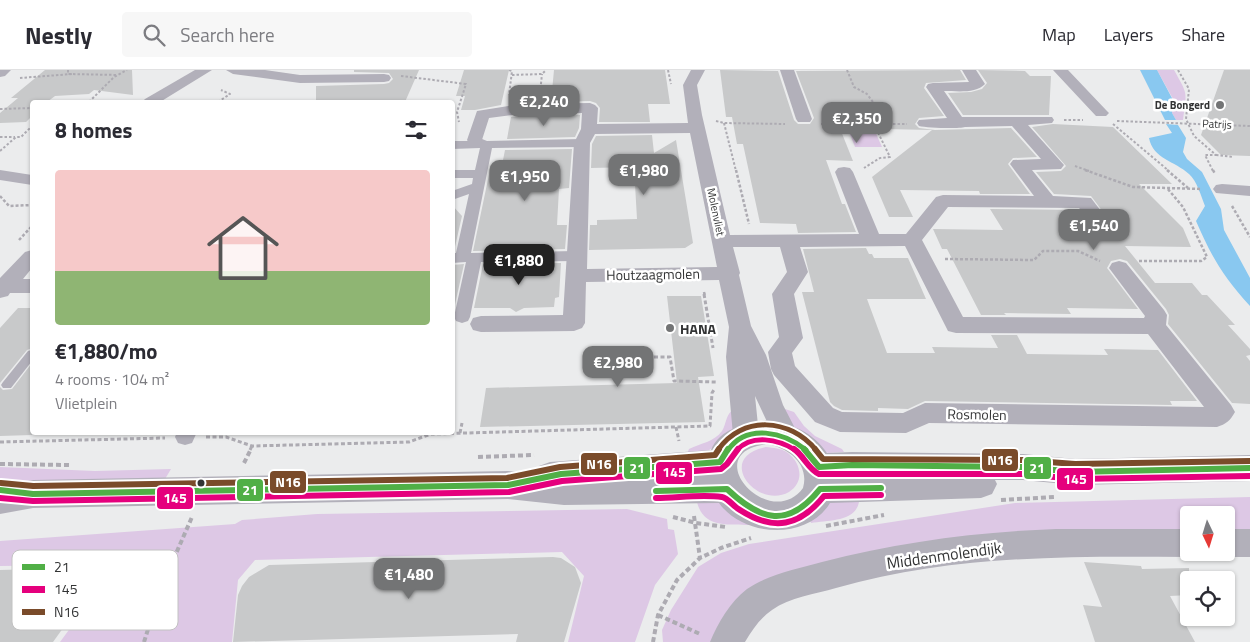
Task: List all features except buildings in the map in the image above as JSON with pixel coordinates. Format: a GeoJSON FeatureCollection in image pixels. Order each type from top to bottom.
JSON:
{"type":"FeatureCollection","features":[{"type":"Feature","properties":{"kind":"street"},"geometry":{"type":"LineString","coordinates":[[0,73],[4,70]]}},
{"type":"Feature","properties":{"kind":"street"},"geometry":{"type":"LineString","coordinates":[[153,100],[205,70]]}},
{"type":"Feature","properties":{"kind":"street"},"geometry":{"type":"LineString","coordinates":[[233,70],[300,79],[384,78]]}},
{"type":"Feature","properties":{"kind":"street","name":"Molenvliet"},"geometry":{"type":"LineString","coordinates":[[698,70],[690,85],[697,128],[740,326],[738,357],[746,435]]}},
{"type":"Feature","properties":{"kind":"street"},"geometry":{"type":"LineString","coordinates":[[787,70],[804,119]]}},
{"type":"Feature","properties":{"kind":"street"},"geometry":{"type":"LineString","coordinates":[[959,124],[933,87],[968,87],[978,84],[969,70]]}},
{"type":"Feature","properties":{"kind":"street"},"geometry":{"type":"LineString","coordinates":[[1060,70],[1105,117]]}},
{"type":"Feature","properties":{"kind":"street"},"geometry":{"type":"LineString","coordinates":[[590,108],[585,136],[574,323],[481,324],[457,317],[463,258],[479,180],[482,114],[500,114],[507,111],[590,108]]}},
{"type":"Feature","properties":{"kind":"street"},"geometry":{"type":"LineString","coordinates":[[925,123],[959,124],[1046,120]]}},
{"type":"Feature","properties":{"kind":"street"},"geometry":{"type":"LineString","coordinates":[[1017,122],[1055,165]]}},
{"type":"Feature","properties":{"kind":"street"},"geometry":{"type":"LineString","coordinates":[[455,145],[697,128]]}},
{"type":"Feature","properties":{"kind":"street"},"geometry":{"type":"LineString","coordinates":[[1047,201],[1019,164],[1055,165]]}},
{"type":"Feature","properties":{"kind":"street"},"geometry":{"type":"LineString","coordinates":[[844,172],[871,240]]}},
{"type":"Feature","properties":{"kind":"street"},"geometry":{"type":"LineString","coordinates":[[0,174],[30,178]]}},
{"type":"Feature","properties":{"kind":"street"},"geometry":{"type":"LineString","coordinates":[[455,175],[479,180]]}},
{"type":"Feature","properties":{"kind":"street"},"geometry":{"type":"LineString","coordinates":[[455,194],[479,180]]}},
{"type":"Feature","properties":{"kind":"street"},"geometry":{"type":"LineString","coordinates":[[1222,189],[1250,191]]}},
{"type":"Feature","properties":{"kind":"street"},"geometry":{"type":"LineString","coordinates":[[917,250],[943,201],[1084,202],[1092,211]]}},
{"type":"Feature","properties":{"kind":"street"},"geometry":{"type":"LineString","coordinates":[[722,241],[871,240],[917,250]]}},
{"type":"Feature","properties":{"kind":"street","name":"Rosmolen"},"geometry":{"type":"LineString","coordinates":[[788,241],[798,272],[784,294],[791,338],[780,352],[783,368],[824,415],[840,422],[906,423],[925,413],[1217,417],[1222,412],[1154,326],[1156,315],[1120,263]]}},
{"type":"Feature","properties":{"kind":"street"},"geometry":{"type":"LineString","coordinates":[[917,250],[956,325],[1154,326]]}},
{"type":"Feature","properties":{"kind":"street"},"geometry":{"type":"LineString","coordinates":[[2,289],[30,258]]}},
{"type":"Feature","properties":{"kind":"street"},"geometry":{"type":"LineString","coordinates":[[463,258],[577,266]]}},
{"type":"Feature","properties":{"kind":"street","name":"Houtzaagmolen"},"geometry":{"type":"LineString","coordinates":[[577,266],[730,273]]}},
{"type":"Feature","properties":{"kind":"street"},"geometry":{"type":"LineString","coordinates":[[2,289],[30,286]]}},
{"type":"Feature","properties":{"kind":"street","name":"Molenvliet"},"geometry":{"type":"LineString","coordinates":[[740,326],[754,355],[770,405],[786,436]]}},
{"type":"Feature","properties":{"kind":"street"},"geometry":{"type":"LineString","coordinates":[[766,432],[786,436],[806,449],[819,478],[815,499],[808,507],[797,513],[785,516],[758,512],[735,499],[724,475],[723,454],[732,442],[746,435],[766,432]]}},
{"type":"Feature","properties":{"kind":"street"},"geometry":{"type":"LineString","coordinates":[[819,478],[1030,482],[1075,472],[1250,468]]}},
{"type":"Feature","properties":{"kind":"street"},"geometry":{"type":"LineString","coordinates":[[0,490],[33,494],[508,485],[564,491],[724,475]]}},
{"type":"Feature","properties":{"kind":"street"},"geometry":{"type":"LineString","coordinates":[[0,500],[33,494]]}},
{"type":"Feature","properties":{"kind":"street","name":"Middenmolendijk"},"geometry":{"type":"LineString","coordinates":[[714,638],[743,615],[758,600],[778,590],[840,572],[934,553],[997,546],[1055,543],[1180,543]]}},
{"type":"Feature","properties":{"kind":"street"},"geometry":{"type":"LineString","coordinates":[[1235,543],[1250,543]]}},
{"type":"Feature","properties":{"kind":"lane"},"geometry":{"type":"LineString","coordinates":[[7,385],[30,356]]}},
{"type":"Feature","properties":{"kind":"path"},"geometry":{"type":"LineString","coordinates":[[68,70],[68,74],[72,74]]}},
{"type":"Feature","properties":{"kind":"path"},"geometry":{"type":"LineString","coordinates":[[91,100],[118,75],[128,70]]}},
{"type":"Feature","properties":{"kind":"path"},"geometry":{"type":"LineString","coordinates":[[507,111],[512,75],[512,71],[509,70]]}},
{"type":"Feature","properties":{"kind":"path"},"geometry":{"type":"LineString","coordinates":[[512,75],[542,74],[546,70]]}},
{"type":"Feature","properties":{"kind":"path"},"geometry":{"type":"LineString","coordinates":[[668,70],[678,128]]}},
{"type":"Feature","properties":{"kind":"path"},"geometry":{"type":"LineString","coordinates":[[844,172],[855,167],[865,168],[880,158],[890,157],[868,112],[876,106],[871,96],[865,91],[854,87],[847,70]]}},
{"type":"Feature","properties":{"kind":"path"},"geometry":{"type":"LineString","coordinates":[[1178,70],[1189,89],[1186,119],[1194,136],[1216,155]]}},
{"type":"Feature","properties":{"kind":"path"},"geometry":{"type":"LineString","coordinates":[[18,78],[72,74],[118,75]]}},
{"type":"Feature","properties":{"kind":"path"},"geometry":{"type":"LineString","coordinates":[[401,76],[466,84],[457,112],[459,122],[455,137]]}},
{"type":"Feature","properties":{"kind":"path"},"geometry":{"type":"LineString","coordinates":[[221,90],[230,94],[221,100]]}},
{"type":"Feature","properties":{"kind":"path"},"geometry":{"type":"LineString","coordinates":[[0,109],[30,108]]}},
{"type":"Feature","properties":{"kind":"path"},"geometry":{"type":"LineString","coordinates":[[1055,165],[1074,165],[1133,187],[1190,188],[1169,169],[1142,151],[1105,117]]}},
{"type":"Feature","properties":{"kind":"path","name":"Patrijs"},"geometry":{"type":"LineString","coordinates":[[1156,121],[1250,126]]}},
{"type":"Feature","properties":{"kind":"path"},"geometry":{"type":"LineString","coordinates":[[724,123],[753,241]]}},
{"type":"Feature","properties":{"kind":"path"},"geometry":{"type":"LineString","coordinates":[[0,137],[21,137],[30,128]]}},
{"type":"Feature","properties":{"kind":"path"},"geometry":{"type":"LineString","coordinates":[[0,151],[16,137]]}},
{"type":"Feature","properties":{"kind":"path"},"geometry":{"type":"LineString","coordinates":[[1233,157],[1205,155],[1250,238]]}},
{"type":"Feature","properties":{"kind":"path"},"geometry":{"type":"LineString","coordinates":[[917,250],[1034,260],[1043,251],[1078,251],[1100,261],[1120,263],[1201,261],[1206,257],[1183,207],[1167,188]]}},
{"type":"Feature","properties":{"kind":"path"},"geometry":{"type":"LineString","coordinates":[[0,196],[9,206],[30,205]]}},
{"type":"Feature","properties":{"kind":"path"},"geometry":{"type":"LineString","coordinates":[[702,273],[714,354]]}},
{"type":"Feature","properties":{"kind":"path"},"geometry":{"type":"LineString","coordinates":[[654,358],[670,357],[674,381],[704,380],[725,383]]}},
{"type":"Feature","properties":{"kind":"path"},"geometry":{"type":"LineString","coordinates":[[455,433],[710,426],[712,393],[719,382],[717,373]]}},
{"type":"Feature","properties":{"kind":"path"},"geometry":{"type":"LineString","coordinates":[[460,433],[462,423]]}},
{"type":"Feature","properties":{"kind":"path"},"geometry":{"type":"LineString","coordinates":[[676,427],[680,447]]}},
{"type":"Feature","properties":{"kind":"path"},"geometry":{"type":"LineString","coordinates":[[0,442],[186,435],[226,437],[252,446],[409,442],[428,435]]}},
{"type":"Feature","properties":{"kind":"path"},"geometry":{"type":"LineString","coordinates":[[244,463],[252,446]]}},
{"type":"Feature","properties":{"kind":"path"},"geometry":{"type":"LineString","coordinates":[[178,551],[205,492]]}},
{"type":"Feature","properties":{"kind":"path"},"geometry":{"type":"LineString","coordinates":[[696,523],[700,558]]}},
{"type":"Feature","properties":{"kind":"path"},"geometry":{"type":"LineString","coordinates":[[653,642],[658,614],[677,580],[700,558],[722,548],[759,536]]}},
{"type":"Feature","properties":{"kind":"path"},"geometry":{"type":"LineString","coordinates":[[658,614],[714,638]]}},
{"type":"Feature","properties":{"kind":"path"},"geometry":{"type":"LineString","coordinates":[[144,642],[148,630]]}},
{"type":"Feature","properties":{"kind":"shaded area"},"geometry":{"type":"Polygon","coordinates":[[[1157,70],[1174,70],[1182,84],[1186,98],[1183,120],[1176,120],[1172,113],[1173,99],[1157,70]]]}},
{"type":"Feature","properties":{"kind":"shaded area"},"geometry":{"type":"Polygon","coordinates":[[[848,129],[874,129],[882,147],[855,147],[848,129]]]}},
{"type":"Feature","properties":{"kind":"shaded area"},"geometry":{"type":"Polygon","coordinates":[[[782,408],[794,412],[804,426],[815,436],[842,449],[844,452],[828,453],[822,450],[796,430],[782,408]]]}},
{"type":"Feature","properties":{"kind":"shaded area"},"geometry":{"type":"Polygon","coordinates":[[[734,409],[736,427],[726,437],[708,451],[694,455],[687,454],[689,449],[719,435],[724,428],[726,419],[734,409]]]}},
{"type":"Feature","properties":{"kind":"shaded area"},"geometry":{"type":"Polygon","coordinates":[[[766,447],[785,451],[796,462],[799,478],[794,488],[789,492],[777,496],[765,494],[754,488],[746,480],[742,470],[743,461],[751,453],[766,447]]]}},
{"type":"Feature","properties":{"kind":"shaded area"},"geometry":{"type":"Polygon","coordinates":[[[0,467],[95,471],[171,469],[165,479],[0,482],[0,467]]]}},
{"type":"Feature","properties":{"kind":"shaded area"},"geometry":{"type":"Polygon","coordinates":[[[712,496],[751,525],[723,524],[709,520],[703,515],[696,497],[712,496]]]}},
{"type":"Feature","properties":{"kind":"shaded area"},"geometry":{"type":"Polygon","coordinates":[[[1250,497],[1250,533],[1235,533],[1235,506],[1180,506],[1180,535],[771,582],[714,642],[663,642],[662,630],[671,610],[698,567],[721,553],[749,544],[1015,503],[1250,497]]]}},
{"type":"Feature","properties":{"kind":"shaded area"},"geometry":{"type":"Polygon","coordinates":[[[836,499],[859,502],[857,509],[847,517],[811,523],[809,516],[836,499]]]}},
{"type":"Feature","properties":{"kind":"shaded area"},"geometry":{"type":"Polygon","coordinates":[[[627,509],[667,519],[668,529],[674,530],[678,554],[655,585],[635,642],[568,642],[584,576],[562,552],[255,560],[238,580],[232,642],[60,642],[69,630],[178,630],[178,550],[12,550],[12,566],[0,566],[0,541],[235,524],[242,520],[317,514],[627,509]]]}},
{"type":"Feature","properties":{"kind":"water"},"geometry":{"type":"Polygon","coordinates":[[[1140,70],[1157,70],[1173,100],[1172,113],[1176,120],[1165,120],[1140,70]]]}},
{"type":"Feature","properties":{"kind":"water"},"geometry":{"type":"Polygon","coordinates":[[[1166,124],[1178,125],[1186,138],[1183,152],[1187,159],[1202,172],[1221,209],[1224,230],[1250,278],[1250,306],[1232,285],[1207,246],[1196,221],[1205,206],[1194,181],[1189,174],[1165,159],[1151,145],[1149,138],[1172,133],[1166,124]]]}},
{"type":"Feature","properties":{"kind":"transit line","name":"N16"},"geometry":{"type":"LineString","coordinates":[[1,483],[33,486],[507,478],[560,467],[715,455],[725,440],[738,430],[753,426],[769,425],[799,436],[812,446],[823,459],[1023,460],[1075,464],[1250,461]]}},
{"type":"Feature","properties":{"kind":"transit line","name":"21"},"geometry":{"type":"LineString","coordinates":[[0,490],[33,494],[508,485],[561,474],[720,462],[730,447],[742,438],[755,433],[770,433],[784,436],[797,443],[819,467],[852,465],[1023,467],[1075,472],[1250,468]]}},
{"type":"Feature","properties":{"kind":"transit line","name":"145"},"geometry":{"type":"LineString","coordinates":[[0,498],[33,501],[509,492],[562,481],[721,469],[740,447],[751,441],[759,440],[776,441],[784,444],[798,452],[810,468],[819,474],[1023,474],[1075,479],[1250,476]]}},
{"type":"Feature","properties":{"kind":"transit line","name":"21"},"geometry":{"type":"LineString","coordinates":[[656,491],[727,489],[750,508],[775,516],[787,515],[798,511],[820,489],[881,488]]}},
{"type":"Feature","properties":{"kind":"transit line","name":"145"},"geometry":{"type":"LineString","coordinates":[[656,498],[724,497],[749,516],[776,524],[789,523],[802,518],[824,496],[881,495]]}},
{"type":"Feature","properties":{"kind":"place","name":"De Bongerd"},"geometry":{"type":"Point","coordinates":[1220,105]}},
{"type":"Feature","properties":{"kind":"place","name":"HANA"},"geometry":{"type":"Point","coordinates":[670,328]}}]}
